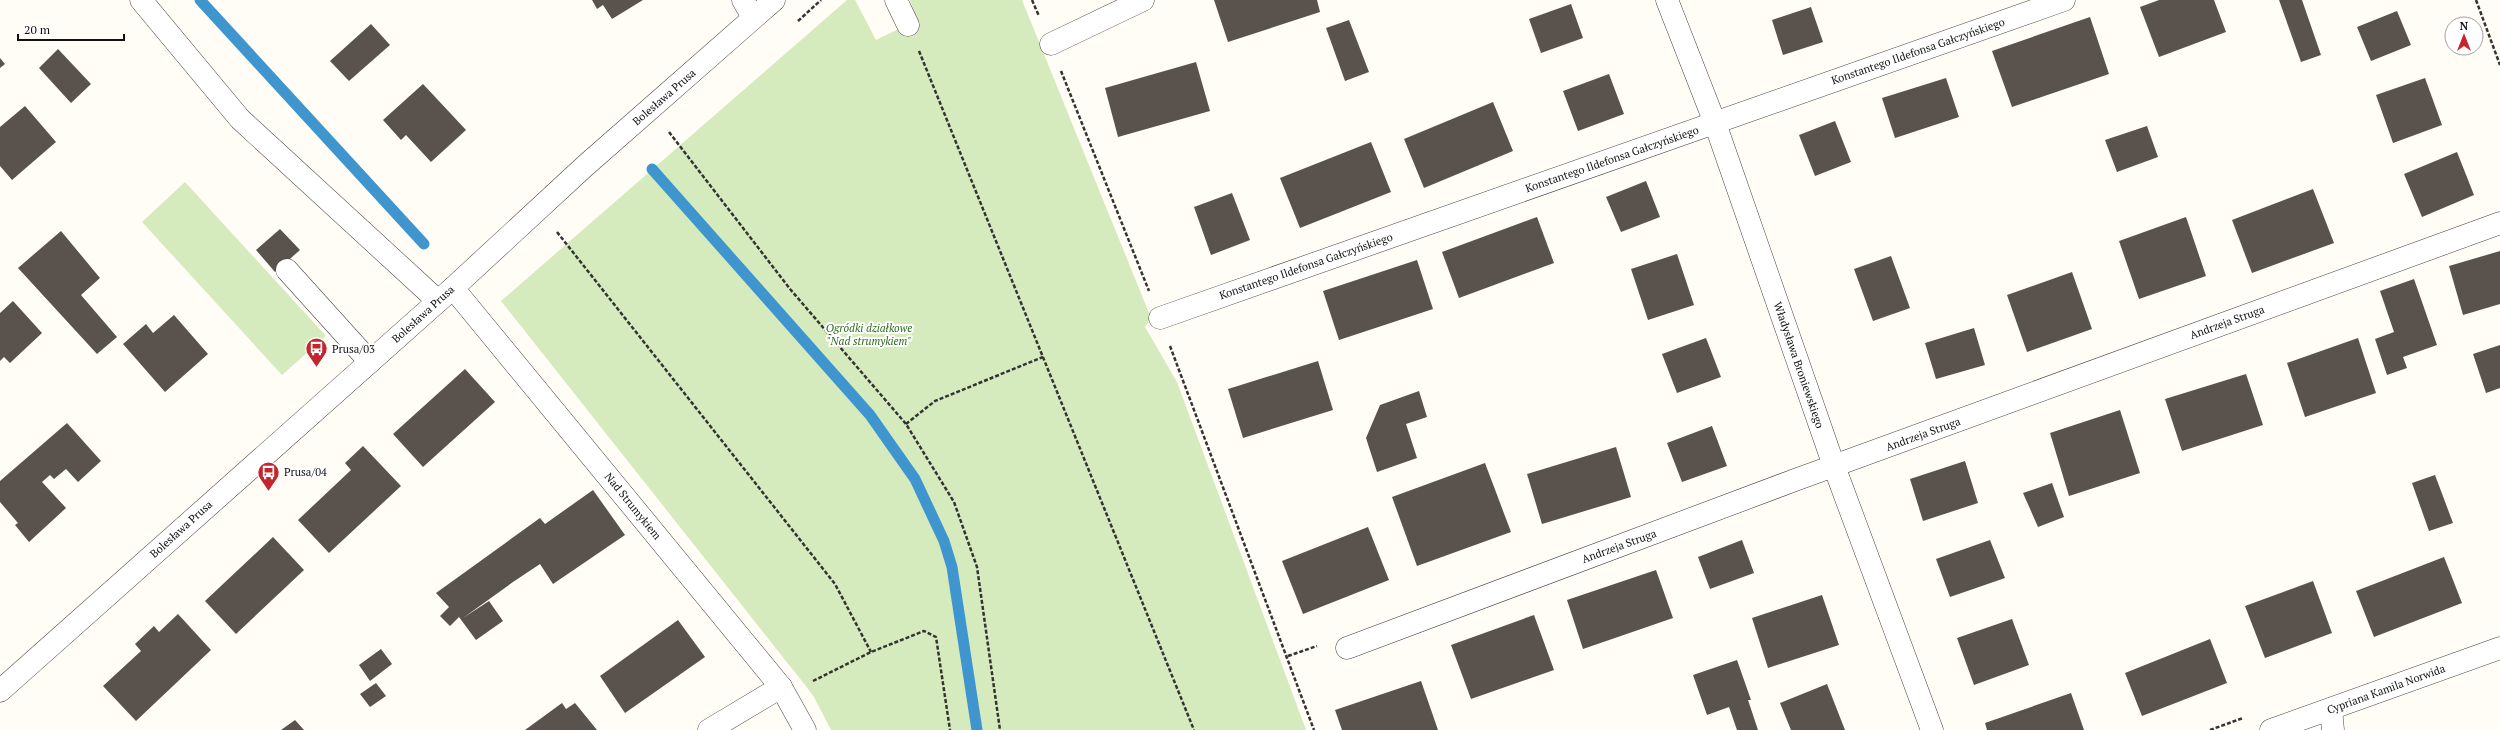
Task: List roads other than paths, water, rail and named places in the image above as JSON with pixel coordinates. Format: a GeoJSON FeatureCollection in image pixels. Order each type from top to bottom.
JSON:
{"type":"FeatureCollection","features":[{"type":"Feature","properties":{"kind":"street","name":"Nad Strumykiem"},"geometry":{"type":"LineString","coordinates":[[141,0],[240,118],[446,294],[783,691],[805,730]]}},
{"type":"Feature","properties":{"kind":"street","name":"Bolesława Prusa"},"geometry":{"type":"LineString","coordinates":[[0,691],[446,294],[585,166],[748,9],[774,0]]}},
{"type":"Feature","properties":{"kind":"street"},"geometry":{"type":"LineString","coordinates":[[896,0],[908,24]]}},
{"type":"Feature","properties":{"kind":"street"},"geometry":{"type":"LineString","coordinates":[[1051,44],[1143,0]]}},
{"type":"Feature","properties":{"kind":"street","name":"Władysława Broniewskiego"},"geometry":{"type":"LineString","coordinates":[[1667,0],[1715,123],[1834,466],[1932,730]]}},
{"type":"Feature","properties":{"kind":"street","name":"Konstantego Ildefonsa Gałczyńskiego"},"geometry":{"type":"LineString","coordinates":[[1160,318],[2064,0]]}},
{"type":"Feature","properties":{"kind":"street","name":"Andrzeja Struga"},"geometry":{"type":"LineString","coordinates":[[1347,648],[1834,466],[2500,223]]}},
{"type":"Feature","properties":{"kind":"street"},"geometry":{"type":"LineString","coordinates":[[287,270],[370,362]]}},
{"type":"Feature","properties":{"kind":"street","name":"Cypriana Kamila Norwida"},"geometry":{"type":"LineString","coordinates":[[2271,730],[2332,720],[2500,648]]}},
{"type":"Feature","properties":{"kind":"street"},"geometry":{"type":"LineString","coordinates":[[709,730],[783,691]]}},
{"type":"Feature","properties":{"kind":"waterway"},"geometry":{"type":"LineString","coordinates":[[200,0],[424,244]]}},
{"type":"Feature","properties":{"kind":"waterway"},"geometry":{"type":"LineString","coordinates":[[652,169],[870,415],[915,479],[944,541],[952,567],[977,730]]}},
{"type":"Feature","properties":{"kind":"place","name":"Prusa/03"},"geometry":{"type":"Point","coordinates":[317,368]}},
{"type":"Feature","properties":{"kind":"place","name":"Prusa/04"},"geometry":{"type":"Point","coordinates":[268,492]}},
{"type":"Feature","properties":{"kind":"park label","name":"Ogródki działkowe \"Nad strumykiem\""},"geometry":{"type":"Point","coordinates":[869,334]}}]}
